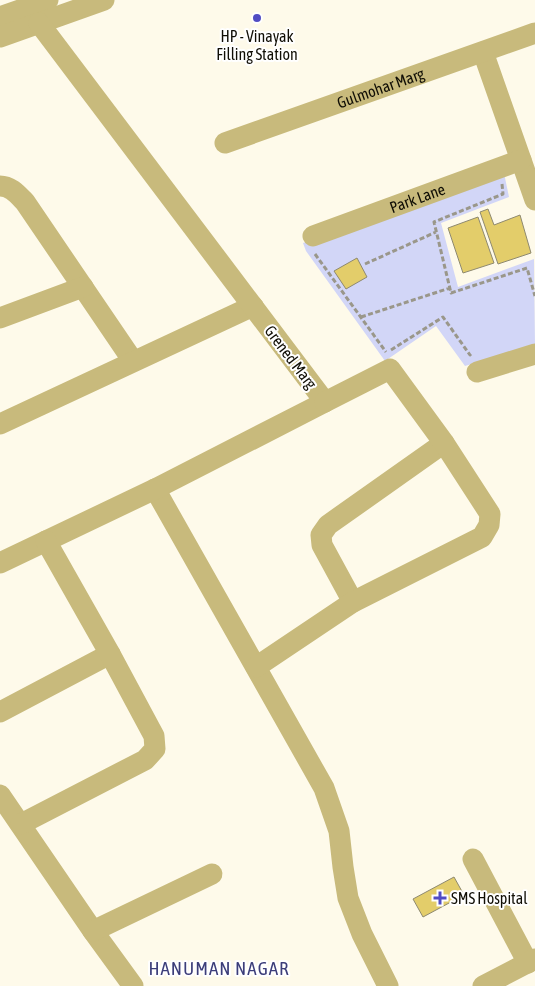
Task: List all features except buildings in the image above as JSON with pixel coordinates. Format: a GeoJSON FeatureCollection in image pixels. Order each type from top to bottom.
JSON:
{"type":"FeatureCollection","features":[{"type":"Feature","properties":{"kind":"street"},"geometry":{"type":"LineString","coordinates":[[0,17],[48,0]]}},
{"type":"Feature","properties":{"kind":"street"},"geometry":{"type":"LineString","coordinates":[[0,37],[104,0]]}},
{"type":"Feature","properties":{"kind":"street","name":"Grened Marg"},"geometry":{"type":"LineString","coordinates":[[0,563],[155,489],[325,402],[39,23]]}},
{"type":"Feature","properties":{"kind":"street","name":"Gulmohar Marg"},"geometry":{"type":"LineString","coordinates":[[225,143],[535,33]]}},
{"type":"Feature","properties":{"kind":"street"},"geometry":{"type":"LineString","coordinates":[[483,52],[535,200]]}},
{"type":"Feature","properties":{"kind":"street","name":"Park Lane"},"geometry":{"type":"LineString","coordinates":[[313,244],[521,160]]}},
{"type":"Feature","properties":{"kind":"street"},"geometry":{"type":"LineString","coordinates":[[0,186],[5,186],[16,192],[25,202],[133,361]]}},
{"type":"Feature","properties":{"kind":"street"},"geometry":{"type":"LineString","coordinates":[[0,318],[83,287]]}},
{"type":"Feature","properties":{"kind":"street"},"geometry":{"type":"LineString","coordinates":[[0,424],[253,306]]}},
{"type":"Feature","properties":{"kind":"street"},"geometry":{"type":"LineString","coordinates":[[478,362],[535,354]]}},
{"type":"Feature","properties":{"kind":"street"},"geometry":{"type":"LineString","coordinates":[[256,668],[353,602],[482,537],[489,525],[490,514],[444,443],[390,369],[325,402]]}},
{"type":"Feature","properties":{"kind":"street"},"geometry":{"type":"LineString","coordinates":[[353,602],[322,545],[321,535],[328,525],[444,443]]}},
{"type":"Feature","properties":{"kind":"street"},"geometry":{"type":"LineString","coordinates":[[155,489],[324,788],[339,831],[348,898],[362,934],[388,986]]}},
{"type":"Feature","properties":{"kind":"street"},"geometry":{"type":"LineString","coordinates":[[20,824],[145,760],[154,749],[154,736],[46,541]]}},
{"type":"Feature","properties":{"kind":"street"},"geometry":{"type":"LineString","coordinates":[[0,712],[110,654]]}},
{"type":"Feature","properties":{"kind":"street"},"geometry":{"type":"LineString","coordinates":[[0,795],[133,986]]}},
{"type":"Feature","properties":{"kind":"street"},"geometry":{"type":"LineString","coordinates":[[473,859],[531,961],[512,979],[482,986]]}},
{"type":"Feature","properties":{"kind":"street"},"geometry":{"type":"LineString","coordinates":[[93,931],[212,874]]}},
{"type":"Feature","properties":{"kind":"path"},"geometry":{"type":"LineString","coordinates":[[501,180],[504,194],[434,222],[451,293],[527,268],[535,296]]}},
{"type":"Feature","properties":{"kind":"path"},"geometry":{"type":"LineString","coordinates":[[365,264],[436,232]]}},
{"type":"Feature","properties":{"kind":"path"},"geometry":{"type":"LineString","coordinates":[[313,244],[386,353],[443,317],[470,355],[478,362]]}},
{"type":"Feature","properties":{"kind":"path"},"geometry":{"type":"LineString","coordinates":[[361,317],[450,288]]}},
{"type":"Feature","properties":{"kind":"shaded area"},"geometry":{"type":"Polygon","coordinates":[[[504,173],[509,197],[441,223],[458,287],[534,259],[535,345],[465,366],[436,326],[385,361],[306,251],[303,243],[504,173]]]}},
{"type":"Feature","properties":{"kind":"place","name":"HP - Vinayak Filling Station"},"geometry":{"type":"Point","coordinates":[257,18]}},
{"type":"Feature","properties":{"kind":"place","name":"SMS Hospital"},"geometry":{"type":"Point","coordinates":[440,898]}},
{"type":"Feature","properties":{"kind":"district","name":"HANUMAN NAGAR"},"geometry":{"type":"Point","coordinates":[219,968]}}]}
